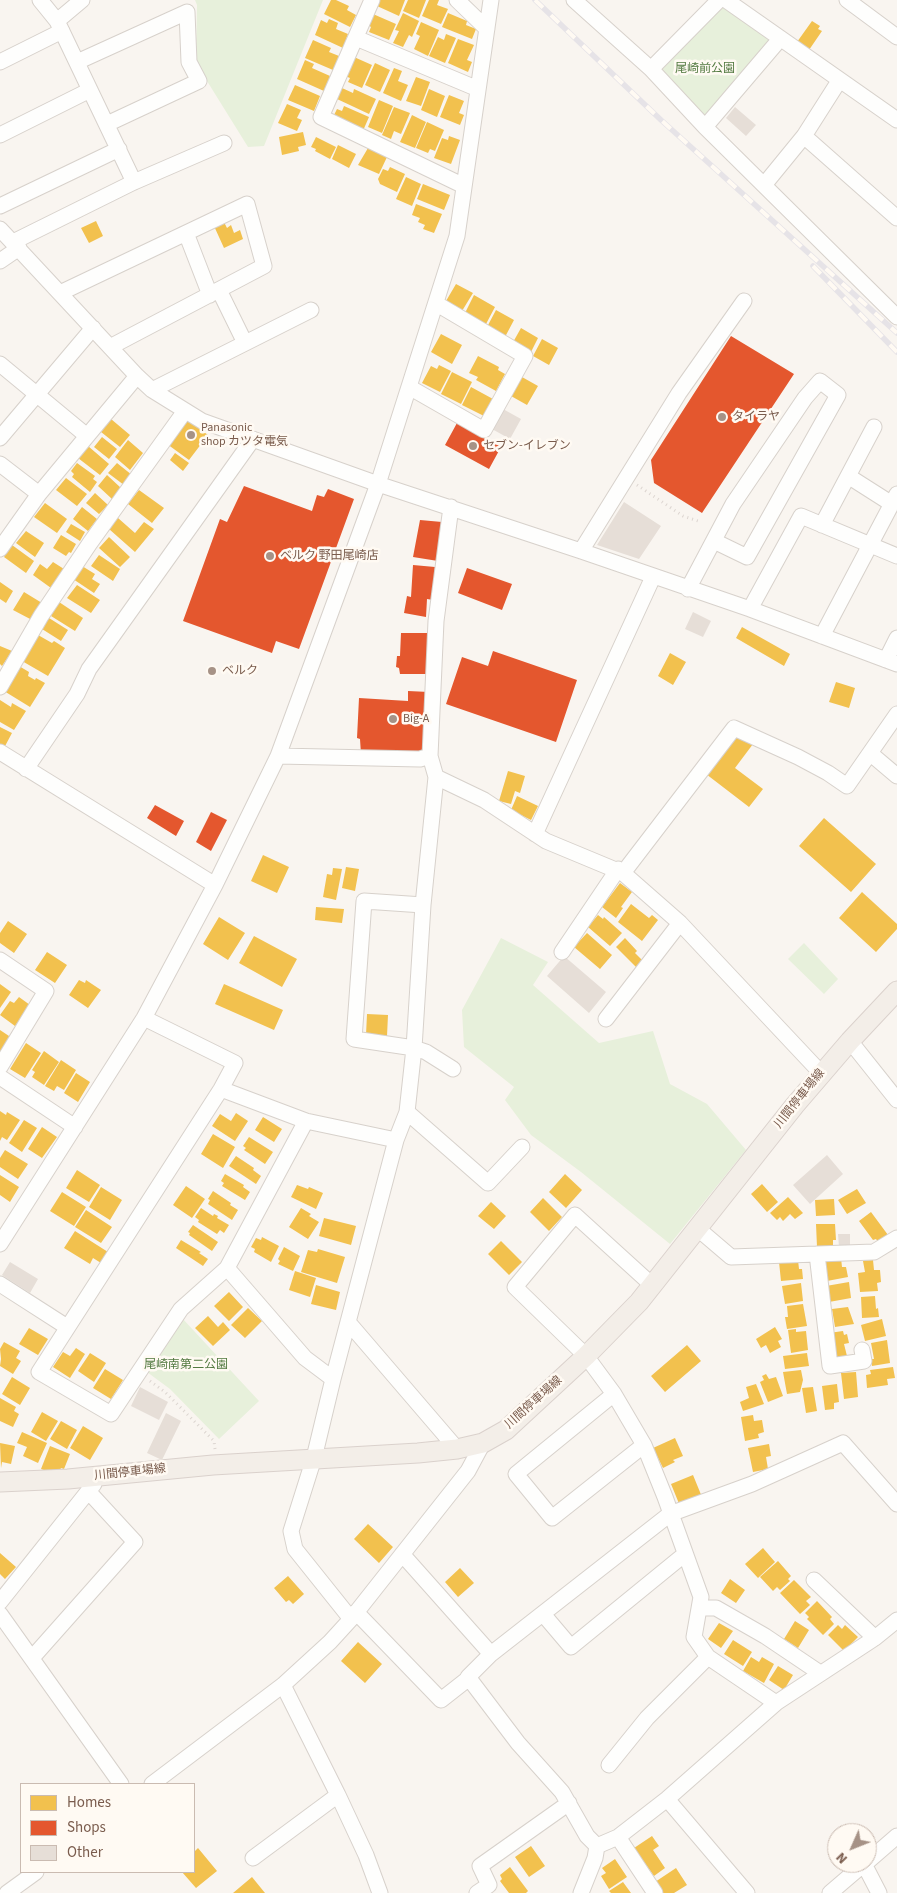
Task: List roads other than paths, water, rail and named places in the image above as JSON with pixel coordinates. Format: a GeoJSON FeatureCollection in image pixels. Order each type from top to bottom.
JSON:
{"type":"FeatureCollection","features":[{"type":"Feature","properties":{"kind":"main road","name":"川間停車場線"},"geometry":{"type":"LineString","coordinates":[[0,1482],[100,1476],[213,1465],[457,1450],[483,1443],[506,1430],[586,1356],[639,1302],[821,1074],[897,991]]}},
{"type":"Feature","properties":{"kind":"street"},"geometry":{"type":"LineString","coordinates":[[40,0],[59,26],[134,182]]}},
{"type":"Feature","properties":{"kind":"street"},"geometry":{"type":"LineString","coordinates":[[0,62],[59,26],[82,0]]}},
{"type":"Feature","properties":{"kind":"street"},"geometry":{"type":"LineString","coordinates":[[372,0],[321,117],[464,186]]}},
{"type":"Feature","properties":{"kind":"street"},"geometry":{"type":"LineString","coordinates":[[457,0],[487,29]]}},
{"type":"Feature","properties":{"kind":"street"},"geometry":{"type":"LineString","coordinates":[[0,1244],[144,1018],[215,885],[278,756],[378,484],[437,304],[457,236],[491,0]]}},
{"type":"Feature","properties":{"kind":"street"},"geometry":{"type":"LineString","coordinates":[[574,0],[651,69],[706,127],[897,317]]}},
{"type":"Feature","properties":{"kind":"street"},"geometry":{"type":"LineString","coordinates":[[651,69],[719,0]]}},
{"type":"Feature","properties":{"kind":"street"},"geometry":{"type":"LineString","coordinates":[[726,0],[897,120]]}},
{"type":"Feature","properties":{"kind":"street"},"geometry":{"type":"LineString","coordinates":[[847,0],[897,36]]}},
{"type":"Feature","properties":{"kind":"street"},"geometry":{"type":"LineString","coordinates":[[77,62],[187,12],[189,62],[199,80],[107,124]]}},
{"type":"Feature","properties":{"kind":"street"},"geometry":{"type":"LineString","coordinates":[[356,38],[478,89]]}},
{"type":"Feature","properties":{"kind":"street"},"geometry":{"type":"LineString","coordinates":[[706,127],[780,39]]}},
{"type":"Feature","properties":{"kind":"street"},"geometry":{"type":"LineString","coordinates":[[764,184],[804,136],[839,81]]}},
{"type":"Feature","properties":{"kind":"street"},"geometry":{"type":"LineString","coordinates":[[0,135],[90,90]]}},
{"type":"Feature","properties":{"kind":"street"},"geometry":{"type":"LineString","coordinates":[[804,136],[897,218]]}},
{"type":"Feature","properties":{"kind":"street"},"geometry":{"type":"LineString","coordinates":[[0,261],[16,245],[134,182],[224,143]]}},
{"type":"Feature","properties":{"kind":"street"},"geometry":{"type":"LineString","coordinates":[[0,206],[119,150]]}},
{"type":"Feature","properties":{"kind":"street"},"geometry":{"type":"LineString","coordinates":[[60,292],[247,204],[264,266],[110,347]]}},
{"type":"Feature","properties":{"kind":"street"},"geometry":{"type":"LineString","coordinates":[[0,228],[137,376],[152,390],[202,421],[378,484],[750,609],[892,662],[897,638]]}},
{"type":"Feature","properties":{"kind":"street"},"geometry":{"type":"LineString","coordinates":[[186,233],[214,292],[245,344]]}},
{"type":"Feature","properties":{"kind":"street"},"geometry":{"type":"LineString","coordinates":[[580,551],[679,393],[744,301]]}},
{"type":"Feature","properties":{"kind":"street"},"geometry":{"type":"LineString","coordinates":[[409,387],[484,430],[525,356],[437,304]]}},
{"type":"Feature","properties":{"kind":"street"},"geometry":{"type":"LineString","coordinates":[[152,390],[311,310]]}},
{"type":"Feature","properties":{"kind":"street"},"geometry":{"type":"LineString","coordinates":[[0,438],[93,328]]}},
{"type":"Feature","properties":{"kind":"street"},"geometry":{"type":"LineString","coordinates":[[0,364],[36,396],[87,436]]}},
{"type":"Feature","properties":{"kind":"street"},"geometry":{"type":"LineString","coordinates":[[0,549],[39,494],[137,376]]}},
{"type":"Feature","properties":{"kind":"street"},"geometry":{"type":"LineString","coordinates":[[688,589],[714,541],[739,496],[805,398],[820,381],[838,395],[747,556],[714,541]]}},
{"type":"Feature","properties":{"kind":"street"},"geometry":{"type":"LineString","coordinates":[[0,686],[41,616],[90,543],[185,411]]}},
{"type":"Feature","properties":{"kind":"street"},"geometry":{"type":"LineString","coordinates":[[822,525],[874,427]]}},
{"type":"Feature","properties":{"kind":"street"},"geometry":{"type":"LineString","coordinates":[[26,769],[78,694],[89,669],[253,439]]}},
{"type":"Feature","properties":{"kind":"street"},"geometry":{"type":"LineString","coordinates":[[0,464],[39,494]]}},
{"type":"Feature","properties":{"kind":"street"},"geometry":{"type":"LineString","coordinates":[[822,636],[894,499],[848,476]]}},
{"type":"Feature","properties":{"kind":"street"},"geometry":{"type":"LineString","coordinates":[[451,508],[436,621],[430,756],[436,777],[423,905],[414,1048],[407,1112],[396,1140],[332,1380],[314,1458],[291,1531],[295,1549],[353,1616],[441,1700],[469,1678],[491,1654],[670,1514],[752,1484],[842,1443],[897,1504]]}},
{"type":"Feature","properties":{"kind":"street"},"geometry":{"type":"LineString","coordinates":[[750,609],[801,516],[897,556]]}},
{"type":"Feature","properties":{"kind":"street"},"geometry":{"type":"LineString","coordinates":[[535,834],[653,577]]}},
{"type":"Feature","properties":{"kind":"street"},"geometry":{"type":"LineString","coordinates":[[562,952],[621,871],[734,728],[798,757],[828,773],[847,786],[897,714]]}},
{"type":"Feature","properties":{"kind":"street"},"geometry":{"type":"LineString","coordinates":[[0,752],[215,885]]}},
{"type":"Feature","properties":{"kind":"street"},"geometry":{"type":"LineString","coordinates":[[871,754],[897,776]]}},
{"type":"Feature","properties":{"kind":"street"},"geometry":{"type":"LineString","coordinates":[[278,756],[420,759],[430,756]]}},
{"type":"Feature","properties":{"kind":"street"},"geometry":{"type":"LineString","coordinates":[[436,777],[484,800],[546,841],[621,871],[680,923],[821,1074]]}},
{"type":"Feature","properties":{"kind":"street"},"geometry":{"type":"LineString","coordinates":[[423,905],[364,901],[354,1039],[414,1048],[426,1052],[453,1069]]}},
{"type":"Feature","properties":{"kind":"street"},"geometry":{"type":"LineString","coordinates":[[606,1019],[680,923]]}},
{"type":"Feature","properties":{"kind":"street"},"geometry":{"type":"LineString","coordinates":[[0,960],[46,991],[0,1067]]}},
{"type":"Feature","properties":{"kind":"street"},"geometry":{"type":"LineString","coordinates":[[144,1018],[235,1063],[221,1089],[39,1372],[111,1414],[182,1310],[227,1268],[306,1121]]}},
{"type":"Feature","properties":{"kind":"street"},"geometry":{"type":"LineString","coordinates":[[850,1041],[897,1100]]}},
{"type":"Feature","properties":{"kind":"street"},"geometry":{"type":"LineString","coordinates":[[0,1077],[75,1127]]}},
{"type":"Feature","properties":{"kind":"street"},"geometry":{"type":"LineString","coordinates":[[221,1089],[306,1121],[396,1140]]}},
{"type":"Feature","properties":{"kind":"street"},"geometry":{"type":"LineString","coordinates":[[407,1112],[488,1184],[522,1147]]}},
{"type":"Feature","properties":{"kind":"street"},"geometry":{"type":"LineString","coordinates":[[652,1285],[575,1215],[515,1287],[586,1356],[614,1394],[644,1445],[700,1597],[694,1637],[708,1656],[776,1703]]}},
{"type":"Feature","properties":{"kind":"street"},"geometry":{"type":"LineString","coordinates":[[697,1228],[731,1258],[874,1252],[897,1238]]}},
{"type":"Feature","properties":{"kind":"street"},"geometry":{"type":"LineString","coordinates":[[817,1254],[830,1366],[864,1361],[862,1350]]}},
{"type":"Feature","properties":{"kind":"street"},"geometry":{"type":"LineString","coordinates":[[227,1268],[305,1358],[332,1380]]}},
{"type":"Feature","properties":{"kind":"street"},"geometry":{"type":"LineString","coordinates":[[0,1284],[67,1327]]}},
{"type":"Feature","properties":{"kind":"street"},"geometry":{"type":"LineString","coordinates":[[348,1322],[457,1450]]}},
{"type":"Feature","properties":{"kind":"street"},"geometry":{"type":"LineString","coordinates":[[614,1394],[516,1474],[552,1518],[644,1445]]}},
{"type":"Feature","properties":{"kind":"street"},"geometry":{"type":"LineString","coordinates":[[153,1783],[283,1686],[306,1665],[353,1616],[468,1472],[483,1443]]}},
{"type":"Feature","properties":{"kind":"street"},"geometry":{"type":"LineString","coordinates":[[0,1602],[100,1476]]}},
{"type":"Feature","properties":{"kind":"street"},"geometry":{"type":"LineString","coordinates":[[32,1658],[135,1542],[88,1491]]}},
{"type":"Feature","properties":{"kind":"street"},"geometry":{"type":"LineString","coordinates":[[402,1554],[491,1654]]}},
{"type":"Feature","properties":{"kind":"street"},"geometry":{"type":"LineString","coordinates":[[543,1614],[571,1647],[685,1554]]}},
{"type":"Feature","properties":{"kind":"street"},"geometry":{"type":"LineString","coordinates":[[814,1580],[875,1638]]}},
{"type":"Feature","properties":{"kind":"street"},"geometry":{"type":"LineString","coordinates":[[699,1608],[716,1608],[765,1636],[820,1673]]}},
{"type":"Feature","properties":{"kind":"street"},"geometry":{"type":"LineString","coordinates":[[0,1614],[120,1783]]}},
{"type":"Feature","properties":{"kind":"street"},"geometry":{"type":"LineString","coordinates":[[597,1846],[618,1837],[667,1799],[776,1703],[875,1638],[897,1620]]}},
{"type":"Feature","properties":{"kind":"street"},"geometry":{"type":"LineString","coordinates":[[609,1764],[647,1718],[708,1656]]}},
{"type":"Feature","properties":{"kind":"street"},"geometry":{"type":"LineString","coordinates":[[469,1678],[518,1743],[562,1792],[587,1836],[597,1846]]}},
{"type":"Feature","properties":{"kind":"street"},"geometry":{"type":"LineString","coordinates":[[283,1686],[338,1795],[366,1855],[380,1893]]}},
{"type":"Feature","properties":{"kind":"street"},"geometry":{"type":"LineString","coordinates":[[254,1858],[338,1795]]}},
{"type":"Feature","properties":{"kind":"street"},"geometry":{"type":"LineString","coordinates":[[667,1799],[747,1893]]}},
{"type":"Feature","properties":{"kind":"street"},"geometry":{"type":"LineString","coordinates":[[477,1893],[489,1885],[480,1866],[569,1803]]}},
{"type":"Feature","properties":{"kind":"street"},"geometry":{"type":"LineString","coordinates":[[877,1853],[897,1836]]}},
{"type":"Feature","properties":{"kind":"street"},"geometry":{"type":"LineString","coordinates":[[618,1837],[655,1893]]}},
{"type":"Feature","properties":{"kind":"street"},"geometry":{"type":"LineString","coordinates":[[581,1893],[595,1858],[597,1846]]}},
{"type":"Feature","properties":{"kind":"street"},"geometry":{"type":"LineString","coordinates":[[7,1893],[35,1873]]}},
{"type":"Feature","properties":{"kind":"street"},"geometry":{"type":"LineString","coordinates":[[830,1893],[853,1873]]}},
{"type":"Feature","properties":{"kind":"street"},"geometry":{"type":"LineString","coordinates":[[870,1873],[879,1893]]}},
{"type":"Feature","properties":{"kind":"railway"},"geometry":{"type":"LineString","coordinates":[[535,0],[661,120],[897,333]]}},
{"type":"Feature","properties":{"kind":"railway"},"geometry":{"type":"LineString","coordinates":[[813,266],[897,352]]}},
{"type":"Feature","properties":{"kind":"place","name":"タイラヤ"},"geometry":{"type":"Point","coordinates":[722,417]}},
{"type":"Feature","properties":{"kind":"place","name":"Panasonic shop カツタ電気"},"geometry":{"type":"Point","coordinates":[191,435]}},
{"type":"Feature","properties":{"kind":"place","name":"セブン-イレブン"},"geometry":{"type":"Point","coordinates":[473,446]}},
{"type":"Feature","properties":{"kind":"place","name":"ベルク 野田尾崎店"},"geometry":{"type":"Point","coordinates":[270,556]}},
{"type":"Feature","properties":{"kind":"place","name":"ベルク"},"geometry":{"type":"Point","coordinates":[212,671]}},
{"type":"Feature","properties":{"kind":"place","name":"Big-A"},"geometry":{"type":"Point","coordinates":[393,719]}},
{"type":"Feature","properties":{"kind":"park label","name":"尾崎前公園"},"geometry":{"type":"Point","coordinates":[705,69]}},
{"type":"Feature","properties":{"kind":"park label","name":"尾崎南第二公園"},"geometry":{"type":"Point","coordinates":[186,1365]}}]}
